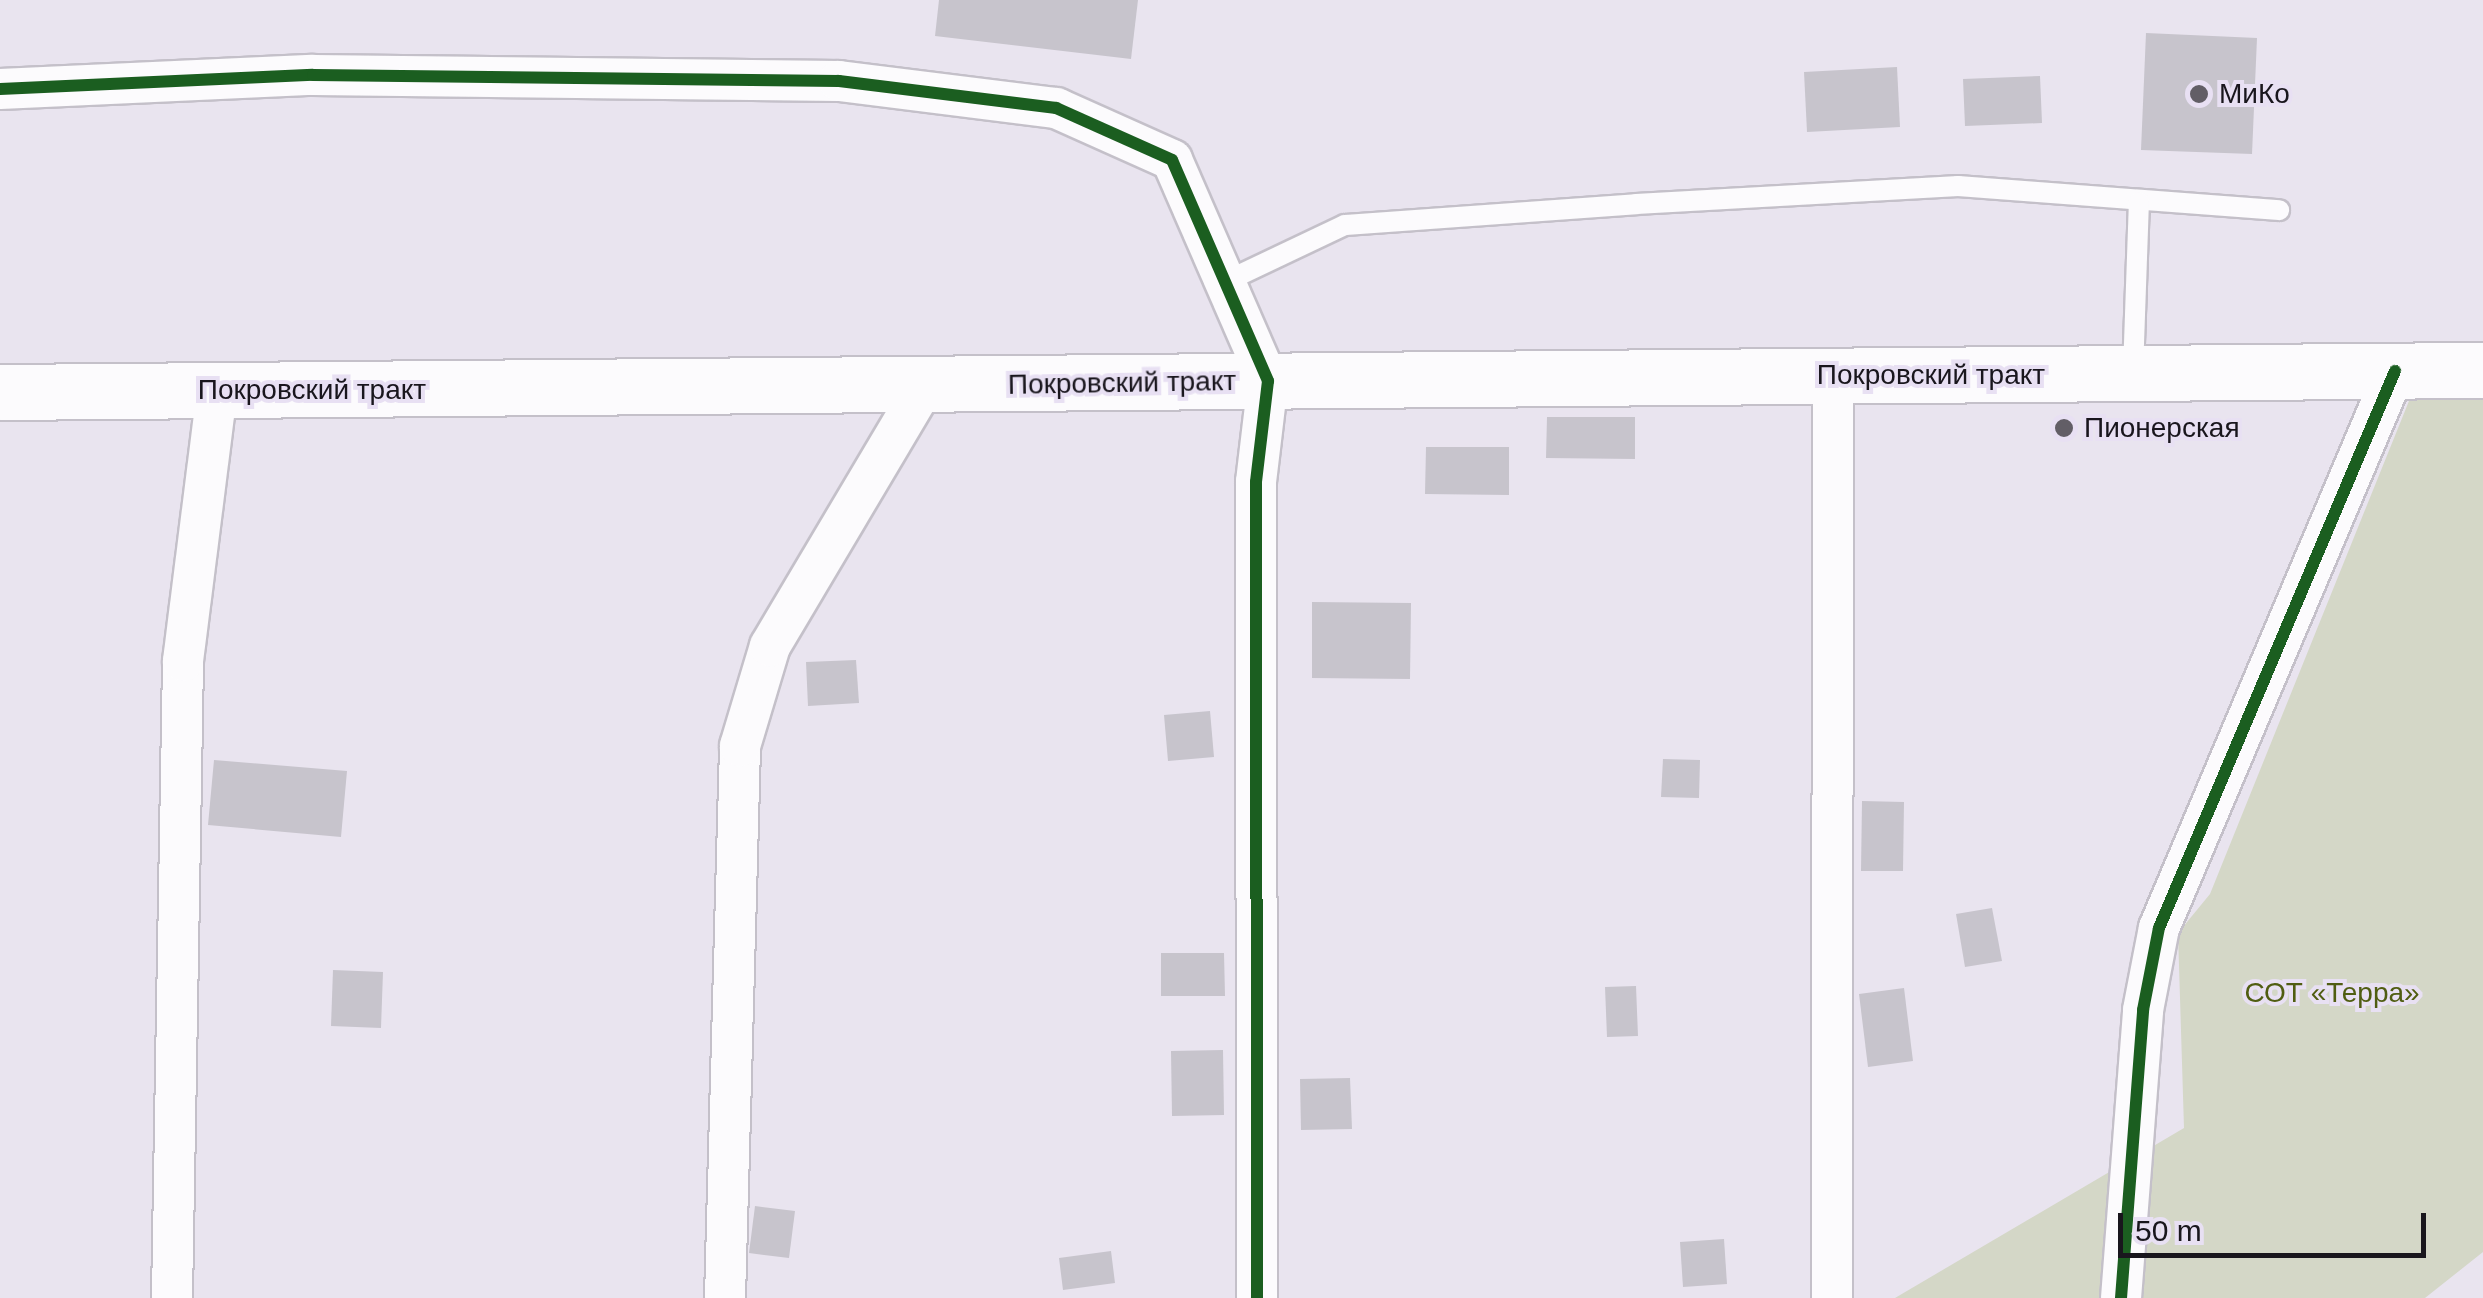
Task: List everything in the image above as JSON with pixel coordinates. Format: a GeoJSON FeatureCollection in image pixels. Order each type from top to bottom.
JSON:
{"type":"FeatureCollection","features":[{"type":"Feature","properties":{"kind":"main road","name":"Покровский тракт"},"geometry":{"type":"LineString","coordinates":[[0,392],[2483,370]]}},
{"type":"Feature","properties":{"kind":"street"},"geometry":{"type":"LineString","coordinates":[[0,89],[313,75],[840,81],[1056,108],[1172,160],[1228,280],[1268,381],[1256,482],[1257,1298]]}},
{"type":"Feature","properties":{"kind":"street"},"geometry":{"type":"LineString","coordinates":[[2121,1298],[2143,1010],[2159,928],[2395,371]]}},
{"type":"Feature","properties":{"kind":"street"},"geometry":{"type":"LineString","coordinates":[[1832,1298],[1833,376]]}},
{"type":"Feature","properties":{"kind":"street"},"geometry":{"type":"LineString","coordinates":[[726,1298],[740,746],[770,646],[925,385]]}},
{"type":"Feature","properties":{"kind":"street"},"geometry":{"type":"LineString","coordinates":[[172,1298],[183,662],[217,392]]}},
{"type":"Feature","properties":{"kind":"lane"},"geometry":{"type":"LineString","coordinates":[[1228,280],[1344,224],[1958,186],[2280,210]]}},
{"type":"Feature","properties":{"kind":"lane"},"geometry":{"type":"LineString","coordinates":[[2132,374],[2140,202]]}},
{"type":"Feature","properties":{"kind":"green space","name":"СОТ «Терра»"},"geometry":{"type":"Polygon","coordinates":[[[2483,395],[2483,1252],[2425,1298],[1895,1298],[2184,1128],[2178,933],[2210,894],[2411,396],[2483,395]]]}},
{"type":"Feature","properties":{"kind":"building"},"geometry":{"type":"Polygon","coordinates":[[[939,0],[1138,0],[1131,59],[935,36],[939,0]]]}},
{"type":"Feature","properties":{"kind":"building","name":"МиКо"},"geometry":{"type":"Polygon","coordinates":[[[2146,33],[2257,38],[2252,154],[2141,150],[2146,33]]]}},
{"type":"Feature","properties":{"kind":"building"},"geometry":{"type":"Polygon","coordinates":[[[1897,67],[1900,127],[1807,132],[1804,72],[1897,67]]]}},
{"type":"Feature","properties":{"kind":"building"},"geometry":{"type":"Polygon","coordinates":[[[2040,76],[2042,123],[1965,126],[1963,79],[2040,76]]]}},
{"type":"Feature","properties":{"kind":"building"},"geometry":{"type":"Polygon","coordinates":[[[1547,417],[1635,417],[1635,459],[1546,458],[1547,417]]]}},
{"type":"Feature","properties":{"kind":"building"},"geometry":{"type":"Polygon","coordinates":[[[1426,447],[1509,447],[1509,495],[1425,494],[1426,447]]]}},
{"type":"Feature","properties":{"kind":"building"},"geometry":{"type":"Polygon","coordinates":[[[1312,602],[1411,603],[1410,679],[1312,678],[1312,602]]]}},
{"type":"Feature","properties":{"kind":"building"},"geometry":{"type":"Polygon","coordinates":[[[856,660],[859,703],[808,706],[806,662],[856,660]]]}},
{"type":"Feature","properties":{"kind":"building"},"geometry":{"type":"Polygon","coordinates":[[[1210,711],[1214,757],[1168,761],[1164,715],[1210,711]]]}},
{"type":"Feature","properties":{"kind":"building"},"geometry":{"type":"Polygon","coordinates":[[[1663,759],[1700,760],[1699,798],[1661,797],[1663,759]]]}},
{"type":"Feature","properties":{"kind":"building"},"geometry":{"type":"Polygon","coordinates":[[[214,760],[347,771],[341,837],[208,825],[214,760]]]}},
{"type":"Feature","properties":{"kind":"building"},"geometry":{"type":"Polygon","coordinates":[[[1862,801],[1904,802],[1903,871],[1861,871],[1862,801]]]}},
{"type":"Feature","properties":{"kind":"building"},"geometry":{"type":"Polygon","coordinates":[[[1992,908],[2002,961],[1965,967],[1956,914],[1992,908]]]}},
{"type":"Feature","properties":{"kind":"building"},"geometry":{"type":"Polygon","coordinates":[[[1161,953],[1224,953],[1225,996],[1161,996],[1161,953]]]}},
{"type":"Feature","properties":{"kind":"building"},"geometry":{"type":"Polygon","coordinates":[[[333,970],[383,972],[381,1028],[331,1026],[333,970]]]}},
{"type":"Feature","properties":{"kind":"building"},"geometry":{"type":"Polygon","coordinates":[[[1636,986],[1638,1036],[1607,1037],[1605,987],[1636,986]]]}},
{"type":"Feature","properties":{"kind":"building"},"geometry":{"type":"Polygon","coordinates":[[[1904,988],[1913,1061],[1868,1067],[1859,994],[1904,988]]]}},
{"type":"Feature","properties":{"kind":"building"},"geometry":{"type":"Polygon","coordinates":[[[1223,1050],[1224,1115],[1172,1116],[1171,1051],[1223,1050]]]}},
{"type":"Feature","properties":{"kind":"building"},"geometry":{"type":"Polygon","coordinates":[[[1350,1078],[1352,1129],[1301,1130],[1300,1079],[1350,1078]]]}},
{"type":"Feature","properties":{"kind":"building"},"geometry":{"type":"Polygon","coordinates":[[[755,1206],[795,1211],[789,1258],[749,1253],[755,1206]]]}},
{"type":"Feature","properties":{"kind":"building"},"geometry":{"type":"Polygon","coordinates":[[[1724,1239],[1727,1284],[1683,1287],[1680,1242],[1724,1239]]]}},
{"type":"Feature","properties":{"kind":"building"},"geometry":{"type":"Polygon","coordinates":[[[1111,1251],[1115,1283],[1063,1290],[1059,1258],[1111,1251]]]}},
{"type":"Feature","properties":{"kind":"cycle path"},"geometry":{"type":"LineString","coordinates":[[0,89],[313,75],[839,81],[1056,108],[1172,160],[1268,381],[1256,482],[1257,1298]]}},
{"type":"Feature","properties":{"kind":"cycle path"},"geometry":{"type":"LineString","coordinates":[[2121,1298],[2143,1010],[2159,928],[2395,371]]}},
{"type":"Feature","properties":{"kind":"place","name":"МиКо"},"geometry":{"type":"Point","coordinates":[2199,94]}},
{"type":"Feature","properties":{"kind":"place","name":"Пионерская"},"geometry":{"type":"Point","coordinates":[2064,428]}}]}
